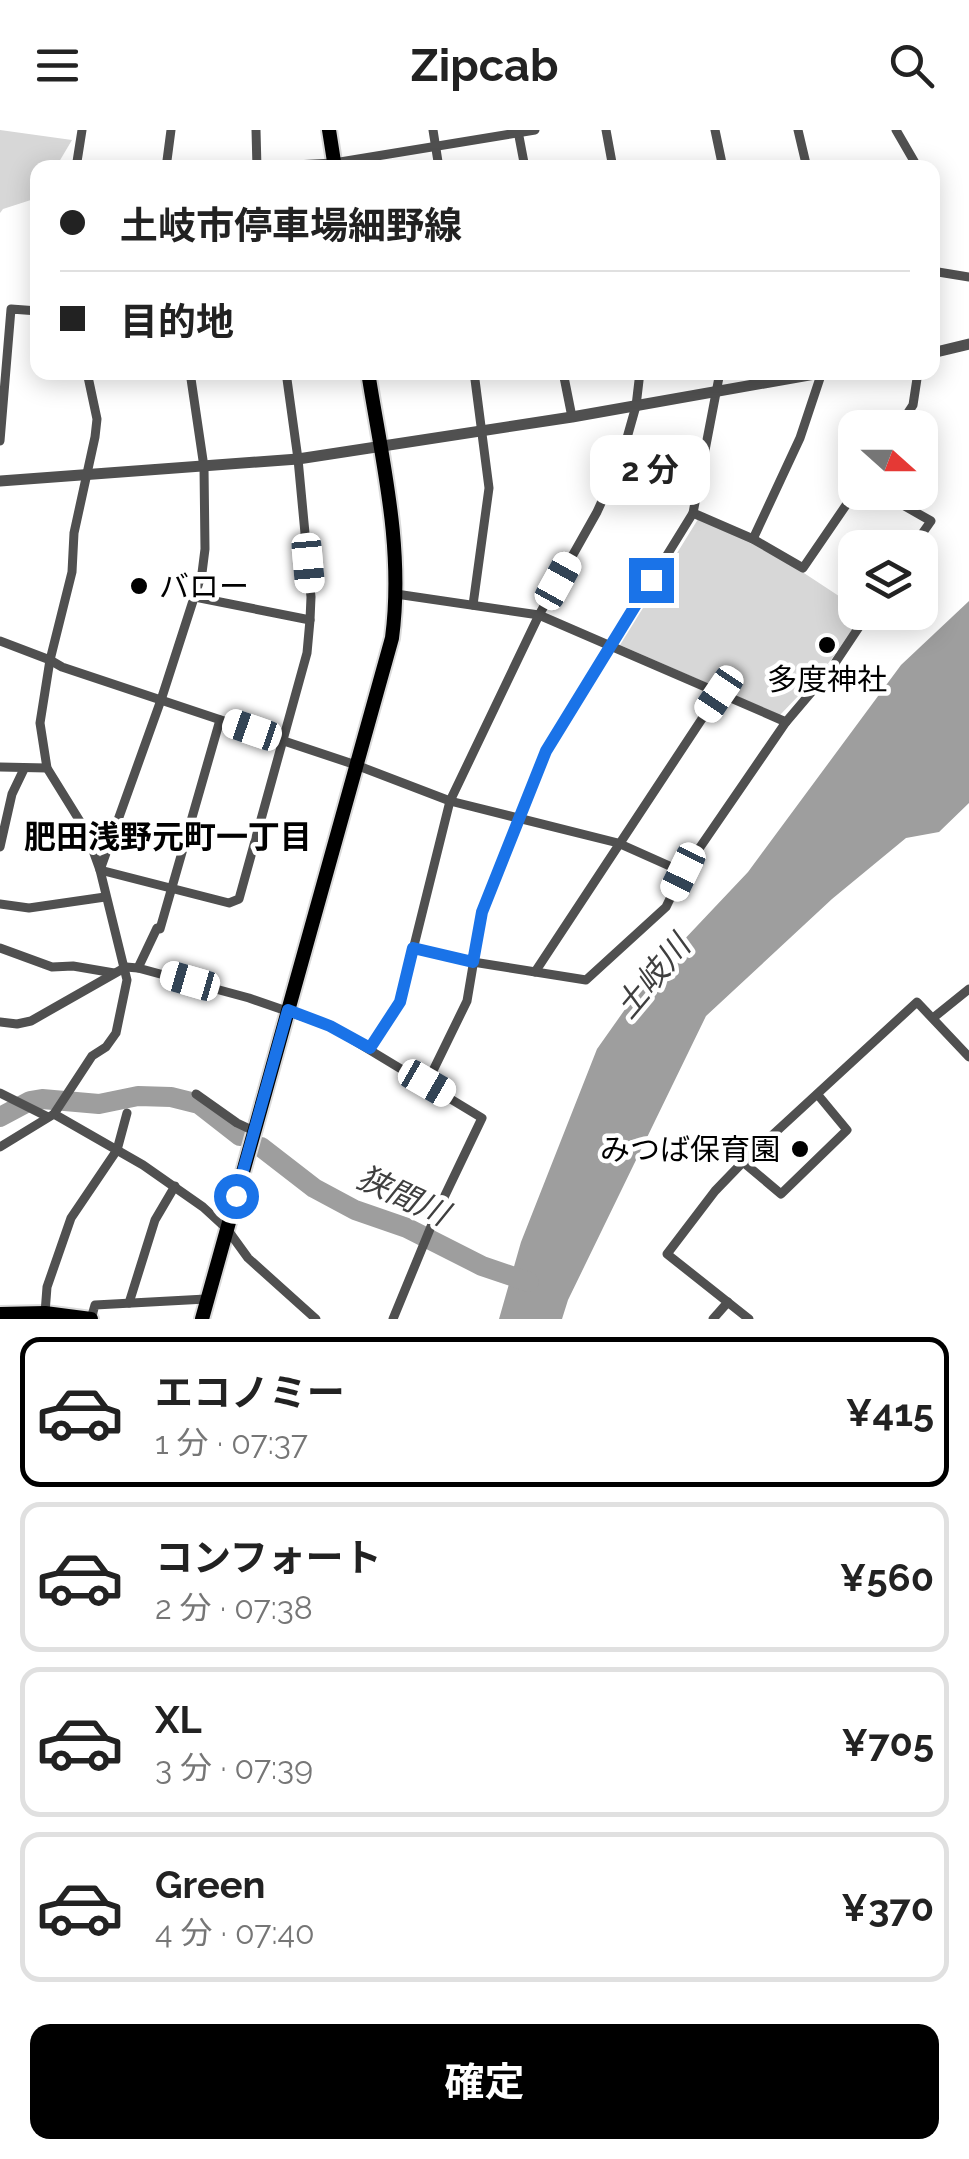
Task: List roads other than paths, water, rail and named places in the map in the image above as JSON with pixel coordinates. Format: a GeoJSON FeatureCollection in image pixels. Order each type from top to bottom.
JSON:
{"type":"FeatureCollection","features":[{"type":"Feature","properties":{"kind":"main road"},"geometry":{"type":"LineString","coordinates":[[329,130],[334,160]]}},
{"type":"Feature","properties":{"kind":"main road"},"geometry":{"type":"LineString","coordinates":[[202,1319],[392,638],[396,536],[369,380]]}},
{"type":"Feature","properties":{"kind":"main road"},"geometry":{"type":"LineString","coordinates":[[0,1314],[45,1313],[91,1319]]}},
{"type":"Feature","properties":{"kind":"street"},"geometry":{"type":"LineString","coordinates":[[77,160],[82,130]]}},
{"type":"Feature","properties":{"kind":"street"},"geometry":{"type":"LineString","coordinates":[[167,160],[171,130]]}},
{"type":"Feature","properties":{"kind":"street"},"geometry":{"type":"LineString","coordinates":[[256,130],[257,160]]}},
{"type":"Feature","properties":{"kind":"street"},"geometry":{"type":"LineString","coordinates":[[433,130],[438,160]]}},
{"type":"Feature","properties":{"kind":"street"},"geometry":{"type":"LineString","coordinates":[[362,160],[534,130]]}},
{"type":"Feature","properties":{"kind":"street"},"geometry":{"type":"LineString","coordinates":[[606,130],[612,160]]}},
{"type":"Feature","properties":{"kind":"street"},"geometry":{"type":"LineString","coordinates":[[715,130],[722,160]]}},
{"type":"Feature","properties":{"kind":"street"},"geometry":{"type":"LineString","coordinates":[[798,130],[804,160]]}},
{"type":"Feature","properties":{"kind":"street"},"geometry":{"type":"LineString","coordinates":[[896,130],[913,160]]}},
{"type":"Feature","properties":{"kind":"street"},"geometry":{"type":"LineString","coordinates":[[518,131],[523,160]]}},
{"type":"Feature","properties":{"kind":"street"},"geometry":{"type":"LineString","coordinates":[[940,272],[969,276]]}},
{"type":"Feature","properties":{"kind":"street"},"geometry":{"type":"LineString","coordinates":[[0,441],[11,309],[30,310]]}},
{"type":"Feature","properties":{"kind":"street"},"geometry":{"type":"LineString","coordinates":[[940,351],[969,344]]}},
{"type":"Feature","properties":{"kind":"street"},"geometry":{"type":"LineString","coordinates":[[0,1147],[53,1113],[92,1056],[106,1047],[116,1033],[126,980],[100,870],[86,831],[48,768],[40,724],[50,660],[68,592],[74,532],[89,476],[96,419],[89,380]]}},
{"type":"Feature","properties":{"kind":"street"},"geometry":{"type":"LineString","coordinates":[[100,870],[161,700],[206,549],[204,467],[191,380]]}},
{"type":"Feature","properties":{"kind":"street"},"geometry":{"type":"LineString","coordinates":[[100,870],[229,903],[239,898],[306,653],[310,620],[298,459],[287,380]]}},
{"type":"Feature","properties":{"kind":"street"},"geometry":{"type":"LineString","coordinates":[[473,605],[490,488],[475,380]]}},
{"type":"Feature","properties":{"kind":"street"},"geometry":{"type":"LineString","coordinates":[[565,380],[572,417]]}},
{"type":"Feature","properties":{"kind":"street"},"geometry":{"type":"LineString","coordinates":[[370,1048],[400,1002],[450,800],[539,616],[597,512],[620,459],[636,406],[639,380]]}},
{"type":"Feature","properties":{"kind":"street"},"geometry":{"type":"LineString","coordinates":[[427,1083],[467,1002],[482,912],[546,751],[692,513],[718,380]]}},
{"type":"Feature","properties":{"kind":"street"},"geometry":{"type":"LineString","coordinates":[[0,482],[298,459],[784,380]]}},
{"type":"Feature","properties":{"kind":"street"},"geometry":{"type":"LineString","coordinates":[[753,540],[800,438],[821,380]]}},
{"type":"Feature","properties":{"kind":"street"},"geometry":{"type":"LineString","coordinates":[[910,410],[917,380]]}},
{"type":"Feature","properties":{"kind":"street"},"geometry":{"type":"LineString","coordinates":[[692,513],[803,568],[843,510]]}},
{"type":"Feature","properties":{"kind":"street"},"geometry":{"type":"LineString","coordinates":[[912,510],[930,520],[924,530]]}},
{"type":"Feature","properties":{"kind":"street"},"geometry":{"type":"LineString","coordinates":[[396,594],[539,616],[786,722]]}},
{"type":"Feature","properties":{"kind":"street"},"geometry":{"type":"LineString","coordinates":[[195,596],[310,620]]}},
{"type":"Feature","properties":{"kind":"street"},"geometry":{"type":"LineString","coordinates":[[413,948],[586,980],[666,907],[683,872],[786,722],[831,669],[856,630]]}},
{"type":"Feature","properties":{"kind":"street"},"geometry":{"type":"LineString","coordinates":[[0,642],[62,668],[450,800],[618,843],[683,872]]}},
{"type":"Feature","properties":{"kind":"street"},"geometry":{"type":"LineString","coordinates":[[535,972],[719,694]]}},
{"type":"Feature","properties":{"kind":"street"},"geometry":{"type":"LineString","coordinates":[[138,968],[152,934],[160,928],[220,720]]}},
{"type":"Feature","properties":{"kind":"street"},"geometry":{"type":"LineString","coordinates":[[0,766],[48,768]]}},
{"type":"Feature","properties":{"kind":"street"},"geometry":{"type":"LineString","coordinates":[[0,847],[12,794],[24,769]]}},
{"type":"Feature","properties":{"kind":"street"},"geometry":{"type":"LineString","coordinates":[[0,904],[29,908],[106,897]]}},
{"type":"Feature","properties":{"kind":"street"},"geometry":{"type":"LineString","coordinates":[[0,948],[52,966],[114,974]]}},
{"type":"Feature","properties":{"kind":"street"},"geometry":{"type":"LineString","coordinates":[[0,1022],[31,1021],[126,967],[138,968],[288,1010],[330,1026],[482,1118],[437,1212],[393,1319]]}},
{"type":"Feature","properties":{"kind":"street"},"geometry":{"type":"LineString","coordinates":[[932,1018],[969,990]]}},
{"type":"Feature","properties":{"kind":"street"},"geometry":{"type":"LineString","coordinates":[[750,1319],[667,1254],[716,1191],[917,1002],[969,1058]]}},
{"type":"Feature","properties":{"kind":"street"},"geometry":{"type":"LineString","coordinates":[[0,1093],[28,1110],[53,1113],[176,1186],[227,1229],[248,1258],[316,1319]]}},
{"type":"Feature","properties":{"kind":"street"},"geometry":{"type":"LineString","coordinates":[[196,1094],[254,1131]]}},
{"type":"Feature","properties":{"kind":"street"},"geometry":{"type":"LineString","coordinates":[[744,1162],[781,1194],[848,1130],[818,1095]]}},
{"type":"Feature","properties":{"kind":"street"},"geometry":{"type":"LineString","coordinates":[[45,1313],[47,1287],[71,1218],[117,1150],[127,1113]]}},
{"type":"Feature","properties":{"kind":"street"},"geometry":{"type":"LineString","coordinates":[[129,1303],[155,1220],[176,1186]]}},
{"type":"Feature","properties":{"kind":"street"},"geometry":{"type":"LineString","coordinates":[[91,1319],[95,1305],[206,1299]]}},
{"type":"Feature","properties":{"kind":"street"},"geometry":{"type":"LineString","coordinates":[[714,1319],[728,1302]]}},
{"type":"Feature","properties":{"kind":"water","name":"土岐川"},"geometry":{"type":"Polygon","coordinates":[[[969,601],[969,803],[939,832],[906,838],[832,899],[706,1016],[562,1319],[499,1319],[521,1242],[597,1049],[645,981],[748,872],[901,665],[969,601]]]}},
{"type":"Feature","properties":{"kind":"waterway","name":"狭間川"},"geometry":{"type":"LineString","coordinates":[[0,1117],[42,1099],[99,1104],[138,1096],[171,1097],[199,1104],[240,1136]]}},
{"type":"Feature","properties":{"kind":"waterway","name":"狭間川"},"geometry":{"type":"LineString","coordinates":[[261,1147],[314,1188],[355,1210],[407,1228],[482,1266],[529,1282]]}},
{"type":"Feature","properties":{"kind":"place","name":"バロー"},"geometry":{"type":"Point","coordinates":[139,586]}},
{"type":"Feature","properties":{"kind":"place","name":"多度神社"},"geometry":{"type":"Point","coordinates":[827,645]}},
{"type":"Feature","properties":{"kind":"place","name":"みつば保育園"},"geometry":{"type":"Point","coordinates":[800,1149]}},
{"type":"Feature","properties":{"kind":"district","name":"肥田浅野元町一丁目"},"geometry":{"type":"Point","coordinates":[168,836]}}]}
